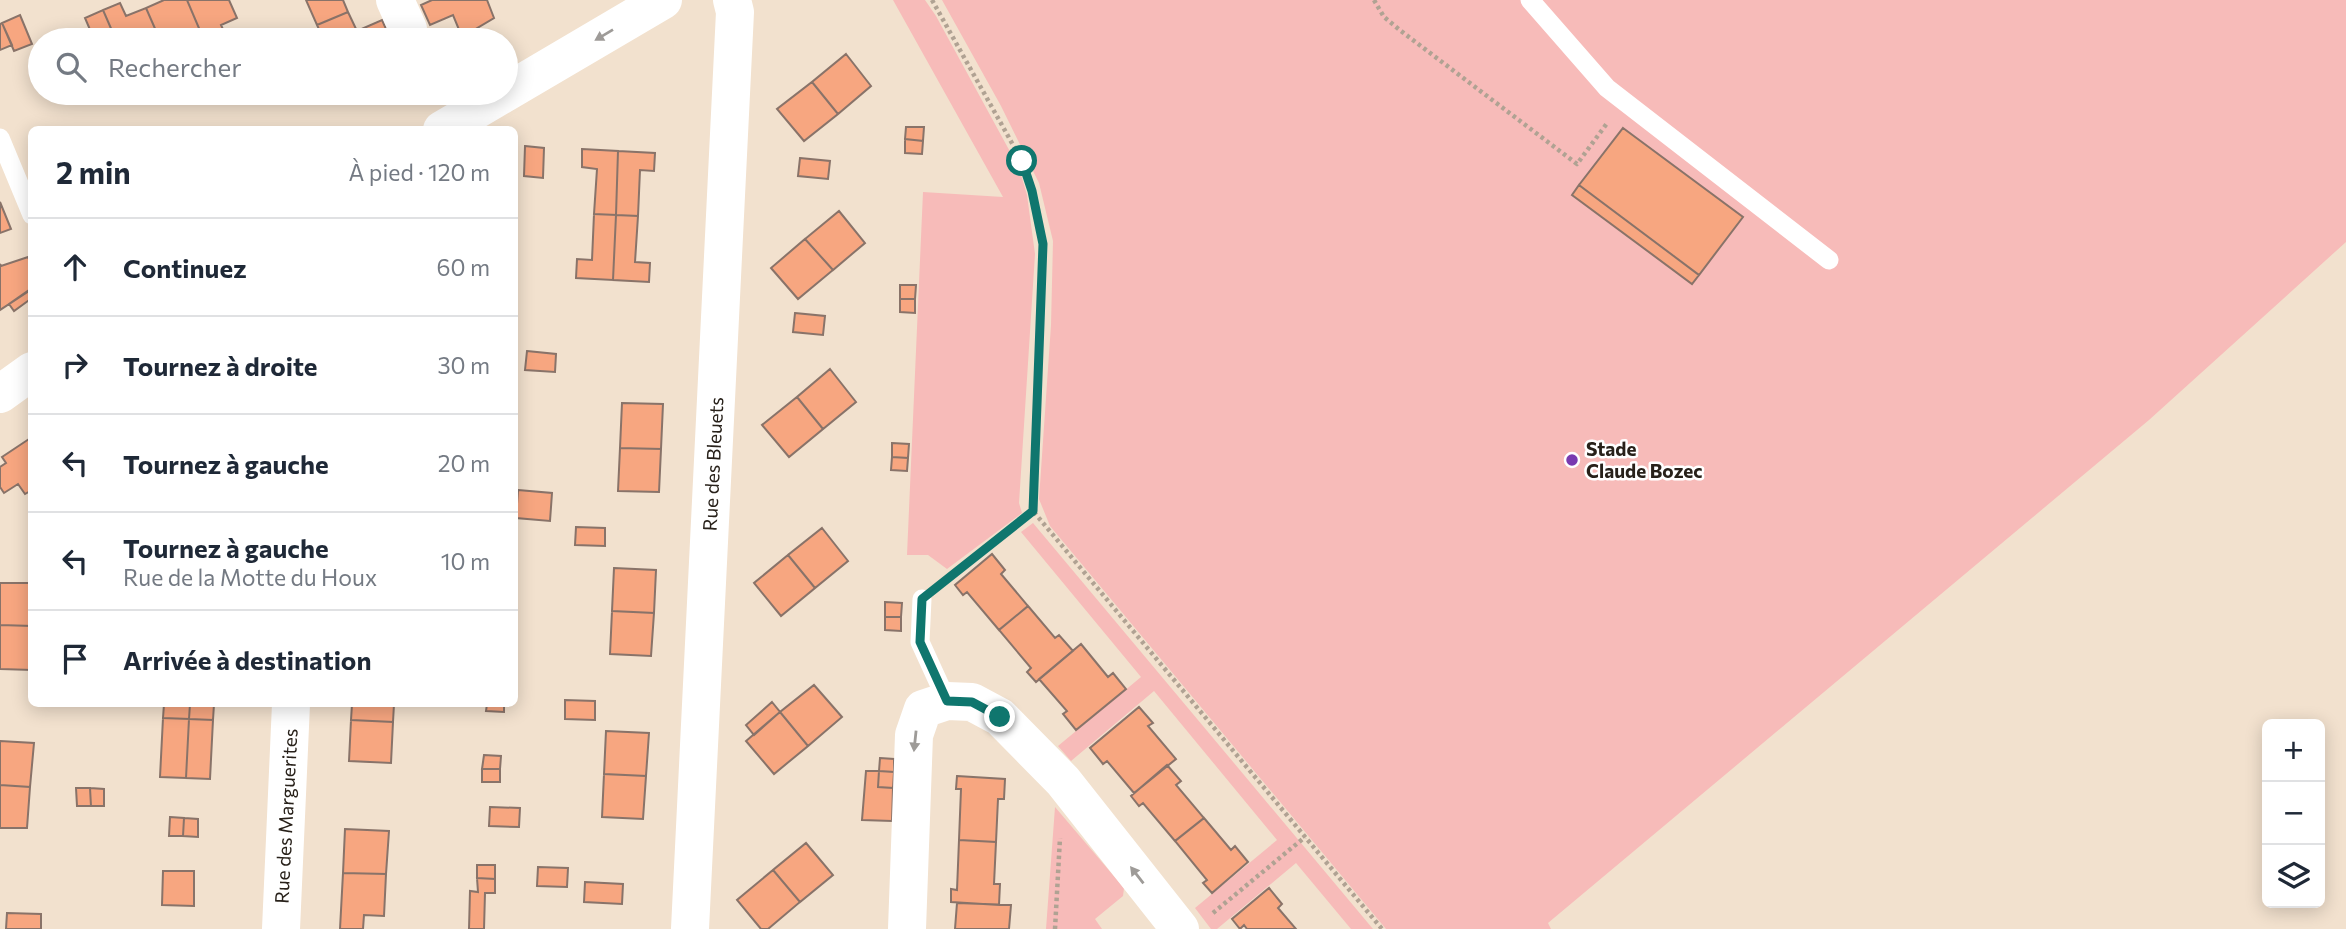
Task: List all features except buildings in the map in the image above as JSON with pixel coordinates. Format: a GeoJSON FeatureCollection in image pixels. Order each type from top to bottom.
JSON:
{"type":"FeatureCollection","features":[{"type":"Feature","properties":{"kind":"street"},"geometry":{"type":"LineString","coordinates":[[518,85],[663,0]]}},
{"type":"Feature","properties":{"kind":"street","name":"Rue des Bleuets"},"geometry":{"type":"LineString","coordinates":[[690,929],[735,12],[732,0]]}},
{"type":"Feature","properties":{"kind":"street"},"geometry":{"type":"LineString","coordinates":[[449,126],[484,105]]}},
{"type":"Feature","properties":{"kind":"street"},"geometry":{"type":"LineString","coordinates":[[0,394],[28,374]]}},
{"type":"Feature","properties":{"kind":"street"},"geometry":{"type":"LineString","coordinates":[[907,929],[914,735],[923,709],[947,701],[972,702],[1000,717],[1063,781],[1192,925]]}},
{"type":"Feature","properties":{"kind":"street","name":"Rue des Marguerites"},"geometry":{"type":"LineString","coordinates":[[281,929],[291,707]]}},
{"type":"Feature","properties":{"kind":"lane"},"geometry":{"type":"LineString","coordinates":[[1531,0],[1607,88],[1829,260]]}},
{"type":"Feature","properties":{"kind":"lane"},"geometry":{"type":"LineString","coordinates":[[0,138],[28,205]]}},
{"type":"Feature","properties":{"kind":"lane"},"geometry":{"type":"LineString","coordinates":[[922,599],[920,642],[947,701]]}},
{"type":"Feature","properties":{"kind":"path"},"geometry":{"type":"LineString","coordinates":[[932,0],[1022,161],[1043,244],[1033,511],[1382,929]]}},
{"type":"Feature","properties":{"kind":"path"},"geometry":{"type":"LineString","coordinates":[[1374,0],[1384,17],[1401,31],[1577,164],[1624,101]]}},
{"type":"Feature","properties":{"kind":"path"},"geometry":{"type":"LineString","coordinates":[[922,599],[1033,511]]}},
{"type":"Feature","properties":{"kind":"path"},"geometry":{"type":"LineString","coordinates":[[1055,929],[1063,781]]}},
{"type":"Feature","properties":{"kind":"path"},"geometry":{"type":"LineString","coordinates":[[1192,925],[1305,838]]}},
{"type":"Feature","properties":{"kind":"shaded area"},"geometry":{"type":"Polygon","coordinates":[[[893,0],[925,0],[936,16],[1019,168],[1027,195],[1035,254],[1019,503],[1022,513],[947,569],[928,555],[907,555],[923,192],[1003,197],[893,0]]]}},
{"type":"Feature","properties":{"kind":"shaded area","name":"Stade Claude Bozec"},"geometry":{"type":"Polygon","coordinates":[[[942,0],[2346,0],[2346,242],[2149,420],[1548,923],[1551,929],[1386,929],[1050,526],[1039,499],[1051,325],[1053,241],[1039,183],[1001,106],[942,0]]]}},
{"type":"Feature","properties":{"kind":"shaded area"},"geometry":{"type":"Polygon","coordinates":[[[1033,523],[1373,929],[1351,929],[1296,863],[1217,929],[1211,929],[1195,908],[1277,840],[1154,691],[1071,761],[1058,746],[1141,677],[1021,532],[1033,523]]]}},
{"type":"Feature","properties":{"kind":"shaded area"},"geometry":{"type":"Polygon","coordinates":[[[1055,807],[1124,888],[1123,896],[1095,919],[1102,929],[1046,929],[1055,807]]]}},
{"type":"Feature","properties":{"kind":"place","name":"Stade Claude Bozec"},"geometry":{"type":"Point","coordinates":[1572,460]}},
{"type":"Feature","properties":{"kind":"route"},"geometry":{"type":"LineString","coordinates":[[1000,717],[972,702],[947,701],[920,642],[922,599],[1033,511],[1043,244],[1032,191],[1022,161]]}}]}
